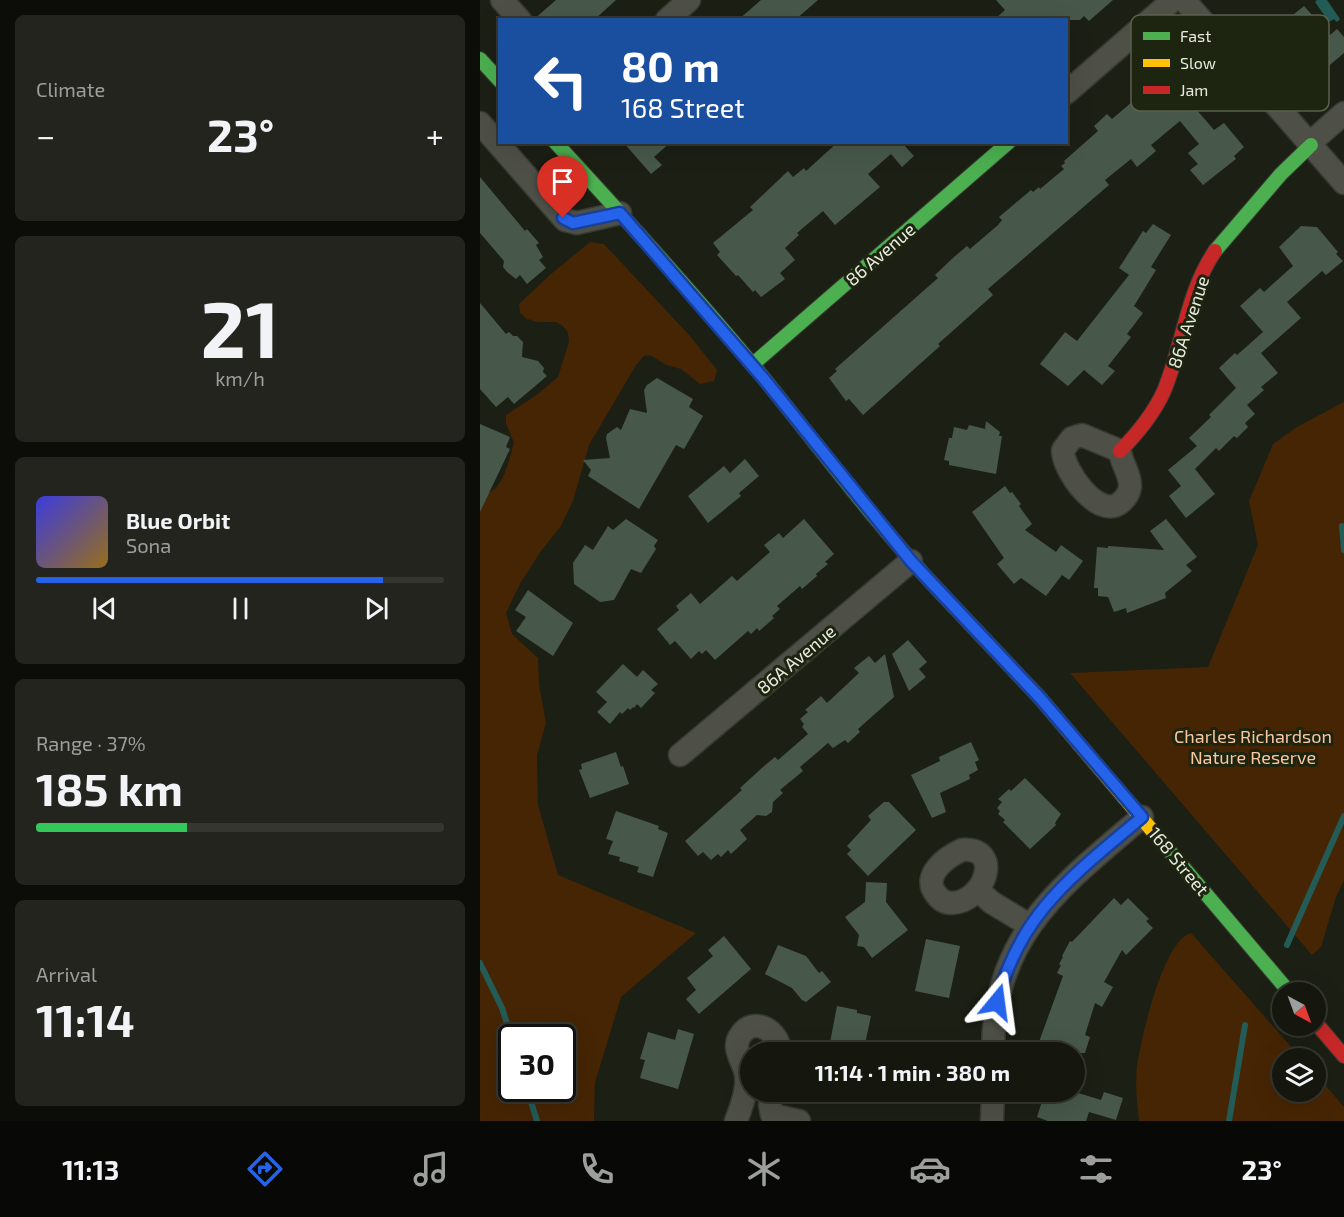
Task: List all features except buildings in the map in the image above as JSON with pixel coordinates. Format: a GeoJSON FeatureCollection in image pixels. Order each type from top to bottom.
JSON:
{"type":"FeatureCollection","features":[{"type":"Feature","properties":{"kind":"main road"},"geometry":{"type":"LineString","coordinates":[[480,59],[498,79]]}},
{"type":"Feature","properties":{"kind":"main road","name":"168 Street"},"geometry":{"type":"LineString","coordinates":[[557,144],[752,365],[911,561],[1040,698],[1281,982]]}},
{"type":"Feature","properties":{"kind":"main road","name":"86 Avenue"},"geometry":{"type":"LineString","coordinates":[[752,365],[1007,144]]}},
{"type":"Feature","properties":{"kind":"main road","name":"86A Avenue"},"geometry":{"type":"LineString","coordinates":[[1120,451],[1144,427],[1164,392],[1199,283],[1208,263],[1236,226],[1310,144]]}},
{"type":"Feature","properties":{"kind":"main road"},"geometry":{"type":"LineString","coordinates":[[1326,1035],[1344,1056]]}},
{"type":"Feature","properties":{"kind":"street"},"geometry":{"type":"LineString","coordinates":[[502,0],[518,18]]}},
{"type":"Feature","properties":{"kind":"street"},"geometry":{"type":"LineString","coordinates":[[669,18],[689,0]]}},
{"type":"Feature","properties":{"kind":"street"},"geometry":{"type":"LineString","coordinates":[[1156,15],[1173,0]]}},
{"type":"Feature","properties":{"kind":"street"},"geometry":{"type":"LineString","coordinates":[[1184,0],[1197,15]]}},
{"type":"Feature","properties":{"kind":"street"},"geometry":{"type":"LineString","coordinates":[[1068,91],[1131,37]]}},
{"type":"Feature","properties":{"kind":"street"},"geometry":{"type":"LineString","coordinates":[[1281,111],[1344,183]]}},
{"type":"Feature","properties":{"kind":"street","name":"86A Avenue"},"geometry":{"type":"LineString","coordinates":[[1310,144],[1344,113]]}},
{"type":"Feature","properties":{"kind":"street"},"geometry":{"type":"LineString","coordinates":[[480,123],[498,144]]}},
{"type":"Feature","properties":{"kind":"street"},"geometry":{"type":"LineString","coordinates":[[498,144],[565,220],[577,222],[620,213]]}},
{"type":"Feature","properties":{"kind":"street","name":"86A Avenue"},"geometry":{"type":"LineString","coordinates":[[680,755],[911,561]]}},
{"type":"Feature","properties":{"kind":"street"},"geometry":{"type":"LineString","coordinates":[[993,1042],[993,1027],[1000,989],[1012,958],[1029,925],[1066,882],[1142,817]]}},
{"type":"Feature","properties":{"kind":"street"},"geometry":{"type":"LineString","coordinates":[[978,890],[991,902],[1029,925]]}},
{"type":"Feature","properties":{"kind":"street"},"geometry":{"type":"LineString","coordinates":[[740,1057],[737,1048],[741,1034],[747,1029],[755,1026],[769,1030],[778,1042]]}},
{"type":"Feature","properties":{"kind":"street"},"geometry":{"type":"LineString","coordinates":[[736,1121],[741,1102]]}},
{"type":"Feature","properties":{"kind":"street"},"geometry":{"type":"LineString","coordinates":[[770,1102],[770,1118],[799,1121]]}},
{"type":"Feature","properties":{"kind":"street"},"geometry":{"type":"LineString","coordinates":[[992,1121],[993,1102]]}},
{"type":"Feature","properties":{"kind":"green space"},"geometry":{"type":"Polygon","coordinates":[[[590,242],[604,244],[690,336],[717,370],[714,381],[700,384],[681,369],[666,365],[650,355],[644,356],[636,365],[589,445],[573,501],[561,526],[521,582],[506,613],[512,634],[538,658],[539,685],[546,723],[537,755],[538,805],[558,875],[696,933],[621,997],[595,1083],[594,1121],[480,1121],[480,494],[494,489],[507,468],[514,443],[506,423],[506,415],[538,394],[558,377],[569,342],[568,333],[563,326],[556,322],[538,322],[527,319],[520,313],[519,304],[590,242]]]}},
{"type":"Feature","properties":{"kind":"green space","name":"Charles Richardson Nature Reserve"},"geometry":{"type":"Polygon","coordinates":[[[1344,402],[1344,880],[1336,897],[1321,947],[1312,955],[1070,673],[1208,667],[1258,545],[1249,501],[1273,444],[1297,427],[1344,402]]]}},
{"type":"Feature","properties":{"kind":"green space"},"geometry":{"type":"Polygon","coordinates":[[[1191,933],[1272,1025],[1272,1036],[1282,1036],[1292,1048],[1272,1048],[1272,1102],[1326,1102],[1326,1086],[1344,1107],[1344,1121],[1139,1121],[1136,1087],[1137,1066],[1143,1035],[1163,971],[1171,953],[1181,940],[1191,933]]]}},
{"type":"Feature","properties":{"kind":"water"},"geometry":{"type":"Polygon","coordinates":[[[1327,0],[1340,19],[1337,22],[1334,19],[1329,22],[1329,15],[1324,15],[1315,2],[1327,0]]]}},
{"type":"Feature","properties":{"kind":"waterway"},"geometry":{"type":"LineString","coordinates":[[1342,526],[1344,550]]}},
{"type":"Feature","properties":{"kind":"waterway"},"geometry":{"type":"LineString","coordinates":[[1287,945],[1344,816]]}},
{"type":"Feature","properties":{"kind":"waterway"},"geometry":{"type":"LineString","coordinates":[[480,963],[507,1024]]}},
{"type":"Feature","properties":{"kind":"waterway"},"geometry":{"type":"LineString","coordinates":[[1229,1121],[1245,1025]]}},
{"type":"Feature","properties":{"kind":"waterway"},"geometry":{"type":"LineString","coordinates":[[531,1102],[537,1121]]}},
{"type":"Feature","properties":{"kind":"traffic: fast"},"geometry":{"type":"LineString","coordinates":[[480,59],[498,79]]}},
{"type":"Feature","properties":{"kind":"traffic: fast"},"geometry":{"type":"LineString","coordinates":[[557,144],[715,320],[873,515],[940,592]]}},
{"type":"Feature","properties":{"kind":"traffic: fast"},"geometry":{"type":"LineString","coordinates":[[752,365],[1007,144]]}},
{"type":"Feature","properties":{"kind":"traffic: fast"},"geometry":{"type":"LineString","coordinates":[[1215,251],[1281,174],[1311,145]]}},
{"type":"Feature","properties":{"kind":"traffic: fast"},"geometry":{"type":"LineString","coordinates":[[1161,841],[1281,982]]}},
{"type":"Feature","properties":{"kind":"traffic: slow"},"geometry":{"type":"LineString","coordinates":[[940,592],[1040,698],[1161,841]]}},
{"type":"Feature","properties":{"kind":"traffic: jam"},"geometry":{"type":"LineString","coordinates":[[1120,451],[1145,423],[1164,391],[1198,284],[1215,251]]}},
{"type":"Feature","properties":{"kind":"traffic: jam"},"geometry":{"type":"LineString","coordinates":[[1326,1035],[1344,1056]]}},
{"type":"Feature","properties":{"kind":"route"},"geometry":{"type":"LineString","coordinates":[[563,218],[573,223],[620,213],[764,379],[911,561],[1040,698],[1142,817],[1066,882],[1033,919],[1012,958],[997,1002]]}}]}
